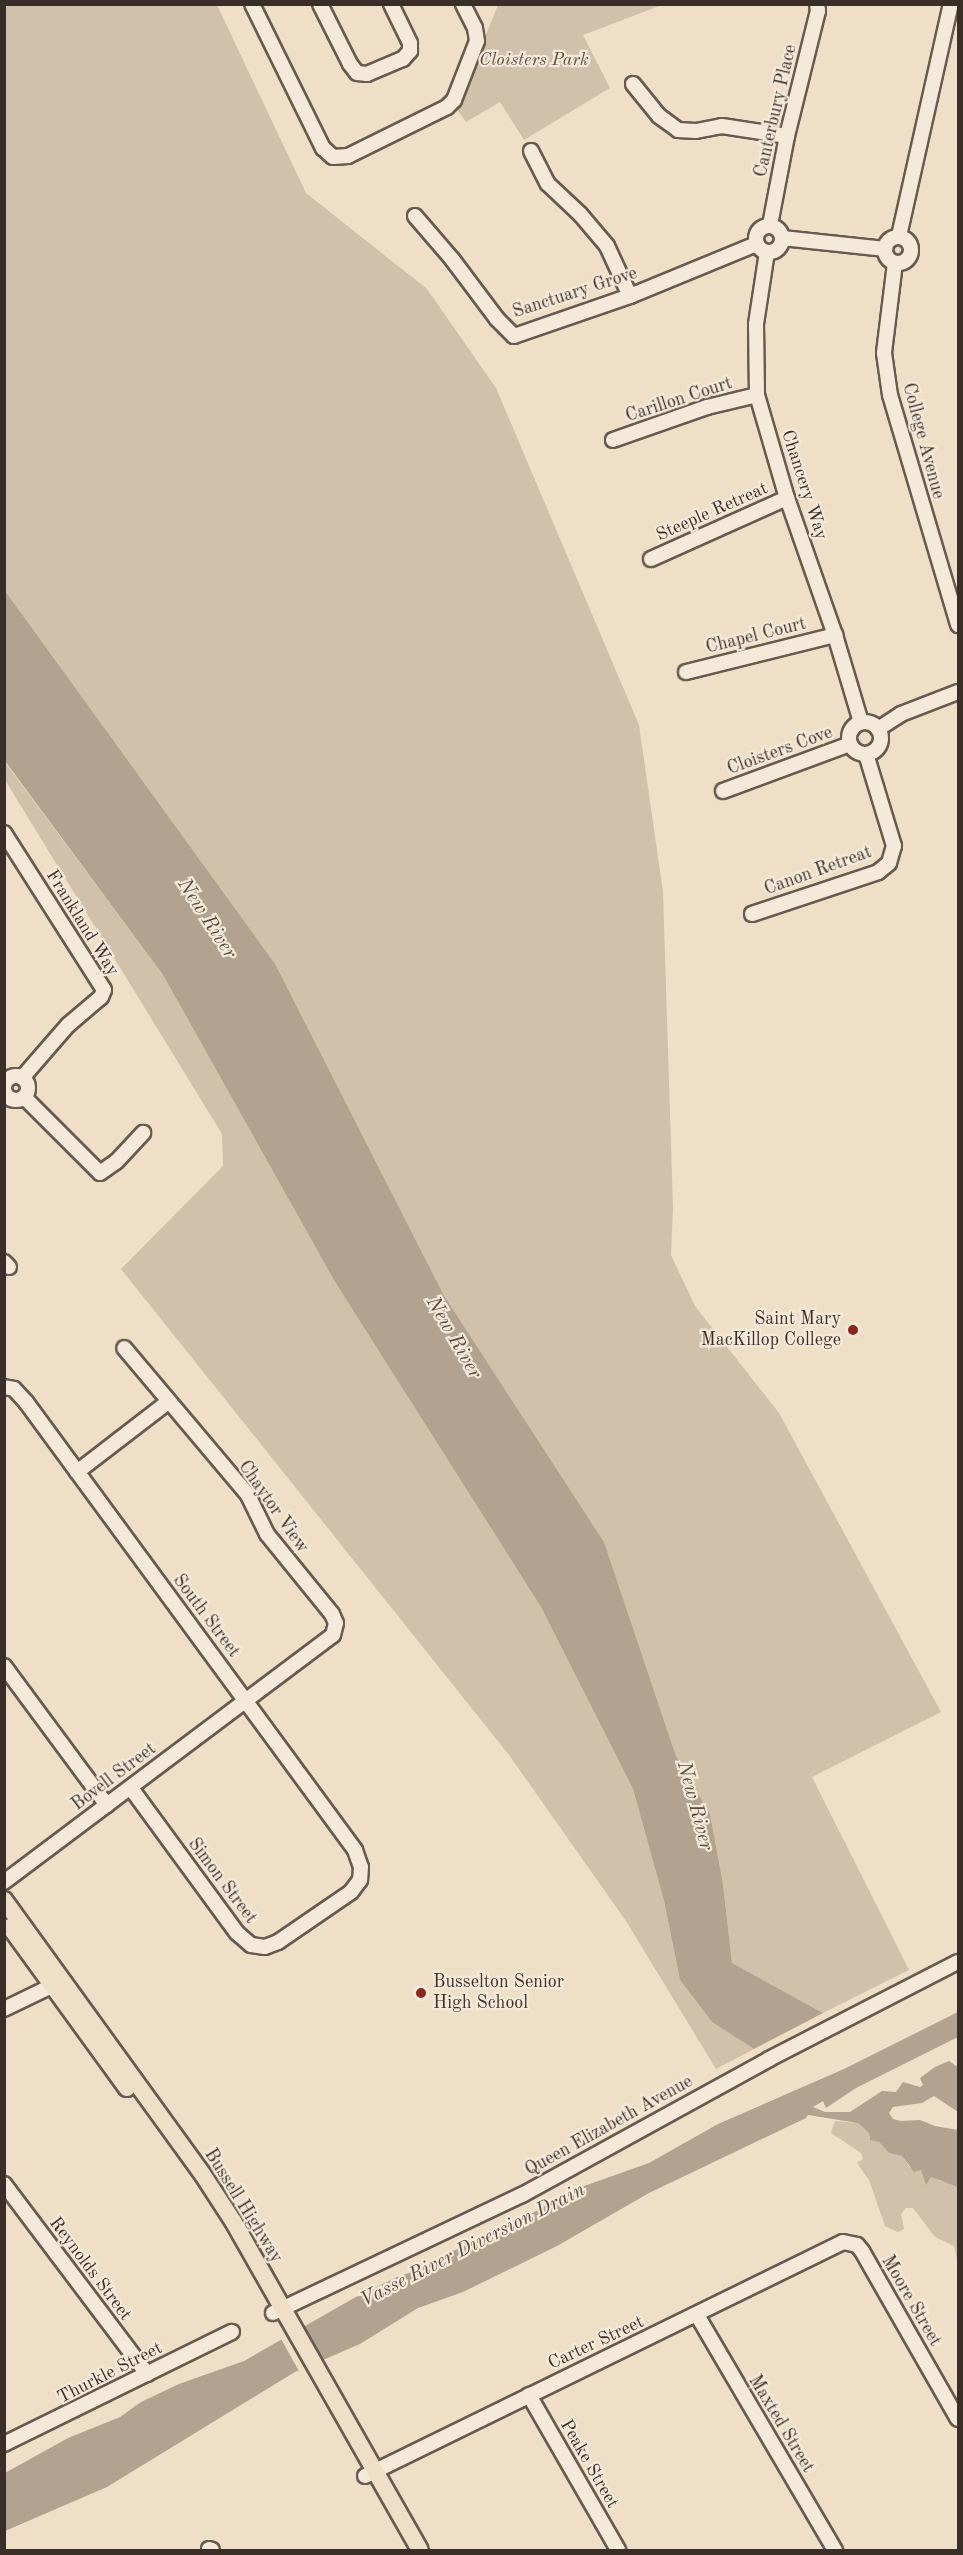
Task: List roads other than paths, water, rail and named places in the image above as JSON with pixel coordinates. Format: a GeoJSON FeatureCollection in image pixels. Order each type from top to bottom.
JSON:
{"type":"FeatureCollection","features":[{"type":"Feature","properties":{"kind":"main road","name":"Bussell Highway"},"geometry":{"type":"LineString","coordinates":[[4,1900],[58,1983]]}},
{"type":"Feature","properties":{"kind":"main road","name":"Bussell Highway"},"geometry":{"type":"LineString","coordinates":[[4,1919],[58,1983],[203,2175],[370,2474],[407,2550]]}},
{"type":"Feature","properties":{"kind":"main road","name":"Bussell Highway"},"geometry":{"type":"LineString","coordinates":[[370,2474],[420,2550]]}},
{"type":"Feature","properties":{"kind":"street"},"geometry":{"type":"LineString","coordinates":[[252,4],[323,148],[333,157],[348,156],[447,107],[454,100],[477,41],[475,28],[463,4]]}},
{"type":"Feature","properties":{"kind":"street"},"geometry":{"type":"LineString","coordinates":[[320,4],[350,64],[357,73],[367,74],[403,59],[410,51],[410,43],[390,4]]}},
{"type":"Feature","properties":{"kind":"street","name":"Canterbury Place"},"geometry":{"type":"LineString","coordinates":[[770,225],[787,136],[818,11],[817,4]]}},
{"type":"Feature","properties":{"kind":"street"},"geometry":{"type":"LineString","coordinates":[[899,236],[951,4]]}},
{"type":"Feature","properties":{"kind":"street"},"geometry":{"type":"LineString","coordinates":[[633,84],[659,116],[678,130],[696,131],[722,126],[787,136]]}},
{"type":"Feature","properties":{"kind":"street"},"geometry":{"type":"LineString","coordinates":[[531,151],[548,184],[580,214],[606,246],[630,296]]}},
{"type":"Feature","properties":{"kind":"street","name":"Sanctuary Grove"},"geometry":{"type":"LineString","coordinates":[[415,216],[452,259],[497,319],[514,336],[761,248]]}},
{"type":"Feature","properties":{"kind":"street"},"geometry":{"type":"LineString","coordinates":[[770,225],[779,230],[782,238],[777,249],[761,248],[758,230],[770,225]]}},
{"type":"Feature","properties":{"kind":"street"},"geometry":{"type":"LineString","coordinates":[[899,236],[910,243],[912,252],[904,262],[895,263],[887,258],[885,249],[888,240],[899,236]]}},
{"type":"Feature","properties":{"kind":"street"},"geometry":{"type":"LineString","coordinates":[[782,238],[885,249]]}},
{"type":"Feature","properties":{"kind":"street","name":"Chancery Way"},"geometry":{"type":"LineString","coordinates":[[761,248],[756,324],[757,395],[787,498],[835,634],[861,722]]}},
{"type":"Feature","properties":{"kind":"street","name":"College Avenue"},"geometry":{"type":"LineString","coordinates":[[895,263],[884,353],[890,395],[958,625]]}},
{"type":"Feature","properties":{"kind":"street","name":"Carillon Court"},"geometry":{"type":"LineString","coordinates":[[613,440],[707,407],[757,395]]}},
{"type":"Feature","properties":{"kind":"street","name":"Steeple Retreat"},"geometry":{"type":"LineString","coordinates":[[651,559],[787,498]]}},
{"type":"Feature","properties":{"kind":"street","name":"Chapel Court"},"geometry":{"type":"LineString","coordinates":[[686,672],[835,634]]}},
{"type":"Feature","properties":{"kind":"street"},"geometry":{"type":"LineString","coordinates":[[878,729],[901,714],[958,692]]}},
{"type":"Feature","properties":{"kind":"street"},"geometry":{"type":"LineString","coordinates":[[861,722],[873,724],[878,729],[879,744],[872,752],[866,754],[857,752],[850,744],[851,730],[861,722]]}},
{"type":"Feature","properties":{"kind":"street","name":"Cloisters Cove"},"geometry":{"type":"LineString","coordinates":[[723,791],[850,744]]}},
{"type":"Feature","properties":{"kind":"street","name":"Canon Retreat"},"geometry":{"type":"LineString","coordinates":[[752,914],[878,872],[889,863],[894,846],[866,754]]}},
{"type":"Feature","properties":{"kind":"street","name":"Frankland Way"},"geometry":{"type":"LineString","coordinates":[[4,833],[104,990],[101,997],[12,1078]]}},
{"type":"Feature","properties":{"kind":"street"},"geometry":{"type":"LineString","coordinates":[[12,1078],[27,1085],[24,1097],[18,1100],[7,1100],[5,1087],[12,1078]]}},
{"type":"Feature","properties":{"kind":"street"},"geometry":{"type":"LineString","coordinates":[[24,1097],[100,1173],[116,1162],[143,1133]]}},
{"type":"Feature","properties":{"kind":"street","name":"Chaytor View"},"geometry":{"type":"LineString","coordinates":[[124,1348],[248,1495],[267,1534],[332,1614],[336,1623],[333,1635],[245,1699]]}},
{"type":"Feature","properties":{"kind":"street","name":"South Street"},"geometry":{"type":"LineString","coordinates":[[4,1387],[14,1389],[20,1396],[355,1850],[361,1867],[360,1880]]}},
{"type":"Feature","properties":{"kind":"street"},"geometry":{"type":"LineString","coordinates":[[77,1472],[168,1402]]}},
{"type":"Feature","properties":{"kind":"street"},"geometry":{"type":"LineString","coordinates":[[4,1666],[107,1805]]}},
{"type":"Feature","properties":{"kind":"street","name":"Bovell Street"},"geometry":{"type":"LineString","coordinates":[[4,1882],[131,1788],[245,1699]]}},
{"type":"Feature","properties":{"kind":"street","name":"Simon Street"},"geometry":{"type":"LineString","coordinates":[[131,1788],[237,1933],[250,1945],[265,1947],[278,1942],[351,1892],[360,1880]]}},
{"type":"Feature","properties":{"kind":"street","name":"Queen Elizabeth Avenue"},"geometry":{"type":"LineString","coordinates":[[278,2310],[522,2195],[769,2059],[958,1962]]}},
{"type":"Feature","properties":{"kind":"street"},"geometry":{"type":"LineString","coordinates":[[4,2009],[58,1983]]}},
{"type":"Feature","properties":{"kind":"street","name":"Reynolds Street"},"geometry":{"type":"LineString","coordinates":[[4,2184],[147,2374]]}},
{"type":"Feature","properties":{"kind":"street","name":"Carter Street"},"geometry":{"type":"LineString","coordinates":[[370,2474],[843,2242]]}},
{"type":"Feature","properties":{"kind":"street","name":"Moore Street"},"geometry":{"type":"LineString","coordinates":[[843,2242],[857,2245],[862,2251],[958,2418]]}},
{"type":"Feature","properties":{"kind":"street","name":"Maxted Street"},"geometry":{"type":"LineString","coordinates":[[697,2315],[835,2550]]}},
{"type":"Feature","properties":{"kind":"street","name":"Thurkle Street"},"geometry":{"type":"LineString","coordinates":[[4,2444],[232,2332]]}},
{"type":"Feature","properties":{"kind":"street","name":"Peake Street"},"geometry":{"type":"LineString","coordinates":[[529,2395],[618,2550]]}},
{"type":"Feature","properties":{"kind":"water","name":"New River"},"geometry":{"type":"Polygon","coordinates":[[[5,591],[275,964],[443,1294],[604,1542],[676,1756],[710,1814],[723,1884],[732,1963],[823,2013],[754,2049],[712,2022],[680,1980],[664,1901],[633,1789],[541,1607],[335,1282],[163,975],[5,761],[5,591]]]}},
{"type":"Feature","properties":{"kind":"water","name":"Vasse River Diversion Drain"},"geometry":{"type":"Polygon","coordinates":[[[958,2012],[958,2037],[856,2088],[826,2108],[823,2101],[813,2107],[825,2112],[850,2112],[882,2091],[896,2092],[903,2082],[920,2087],[923,2085],[920,2078],[935,2067],[949,2061],[958,2067],[958,2112],[934,2096],[922,2103],[893,2107],[889,2113],[893,2119],[901,2121],[920,2120],[935,2126],[958,2130],[958,2187],[931,2177],[926,2185],[921,2170],[914,2172],[902,2156],[889,2153],[879,2142],[870,2140],[869,2133],[858,2123],[808,2115],[806,2118],[649,2193],[557,2246],[463,2292],[418,2308],[360,2344],[295,2372],[107,2487],[5,2531],[5,2473],[68,2438],[120,2417],[141,2402],[179,2384],[244,2361],[354,2298],[397,2277],[430,2266],[442,2256],[462,2247],[497,2234],[570,2191],[649,2163],[718,2124],[844,2069],[958,2012]]]}},
{"type":"Feature","properties":{"kind":"place","name":"Saint Mary MacKillop College"},"geometry":{"type":"Point","coordinates":[853,1330]}},
{"type":"Feature","properties":{"kind":"place","name":"Busselton Senior High School"},"geometry":{"type":"Point","coordinates":[421,1993]}},
{"type":"Feature","properties":{"kind":"park label","name":"Cloisters Park"},"geometry":{"type":"Point","coordinates":[534,60]}}]}
